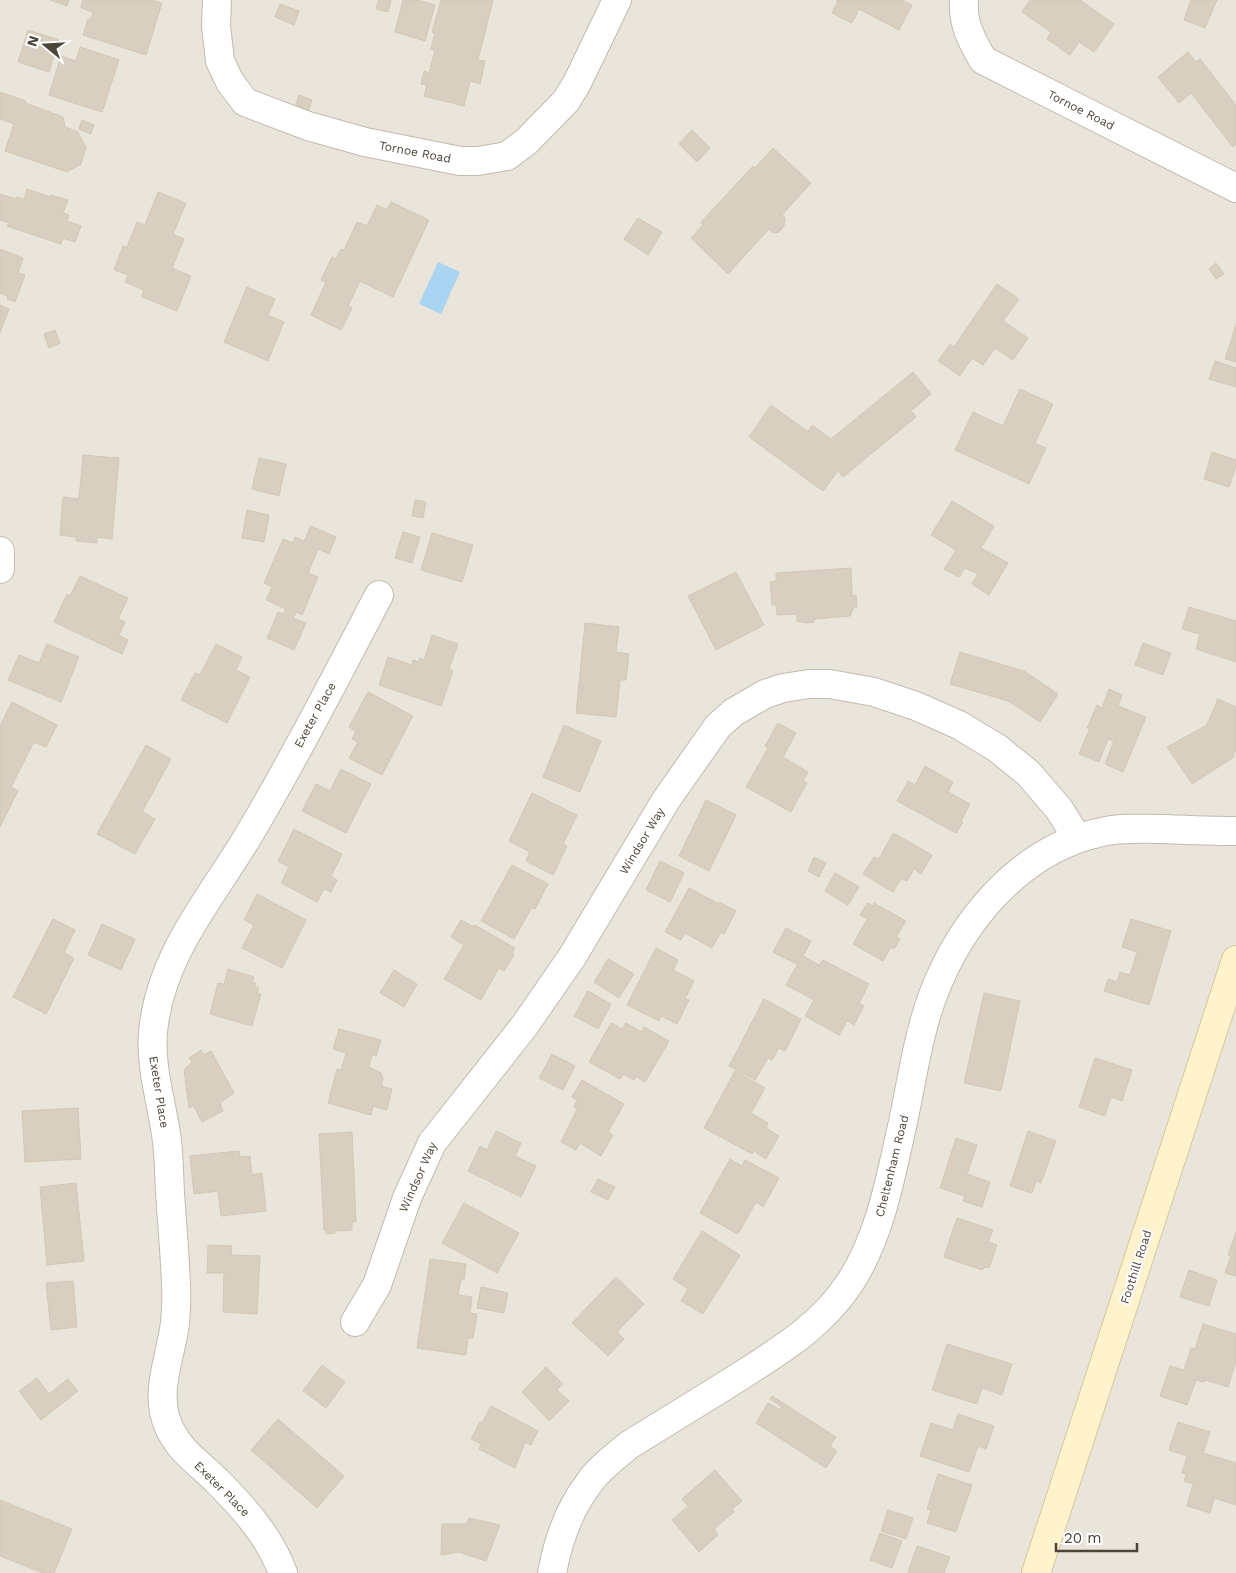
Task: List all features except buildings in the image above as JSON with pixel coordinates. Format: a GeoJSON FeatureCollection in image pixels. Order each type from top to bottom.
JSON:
{"type":"FeatureCollection","features":[{"type":"Feature","properties":{"kind":"main road","name":"Foothill Road"},"geometry":{"type":"LineString","coordinates":[[1036,1573],[1236,960]]}},
{"type":"Feature","properties":{"kind":"street","name":"Tornoe Road"},"geometry":{"type":"LineString","coordinates":[[217,0],[216,26],[220,60],[230,82],[246,102],[308,126],[364,142],[478,162],[507,156],[527,141],[566,101],[577,83],[617,0]]}},
{"type":"Feature","properties":{"kind":"street","name":"Tornoe Road"},"geometry":{"type":"LineString","coordinates":[[964,0],[969,35],[983,60],[1236,188]]}},
{"type":"Feature","properties":{"kind":"street"},"geometry":{"type":"LineString","coordinates":[[0,551],[0,569]]}},
{"type":"Feature","properties":{"kind":"street","name":"Exeter Place"},"geometry":{"type":"LineString","coordinates":[[283,1573],[277,1556],[256,1524],[217,1481],[186,1454],[175,1439],[167,1423],[163,1406],[162,1388],[175,1324],[176,1289],[166,1136],[153,1062],[153,1033],[157,1004],[165,976],[177,949],[206,899],[246,840],[329,692],[379,595]]}},
{"type":"Feature","properties":{"kind":"street","name":"Windsor Way"},"geometry":{"type":"LineString","coordinates":[[355,1322],[377,1285],[407,1198],[432,1143],[525,1025],[572,957],[666,800],[718,726],[734,712],[765,694],[783,688],[809,684],[830,684],[874,692],[916,706],[959,725],[997,748],[1028,773],[1058,809],[1077,838]]}},
{"type":"Feature","properties":{"kind":"street","name":"Cheltenham Road"},"geometry":{"type":"LineString","coordinates":[[552,1573],[556,1551],[570,1514],[589,1482],[609,1461],[629,1445],[786,1347],[811,1328],[833,1306],[852,1280],[873,1237],[891,1177],[924,1026],[933,996],[952,953],[978,913],[1010,879],[1041,855],[1077,838],[1128,828],[1236,831]]}},
{"type":"Feature","properties":{"kind":"shaded area"},"geometry":{"type":"Polygon","coordinates":[[[0,0],[1236,0],[1236,1573],[0,1573],[0,0]]]}},
{"type":"Feature","properties":{"kind":"water"},"geometry":{"type":"Polygon","coordinates":[[[438,262],[460,272],[441,314],[419,304],[438,262]]]}}]}
